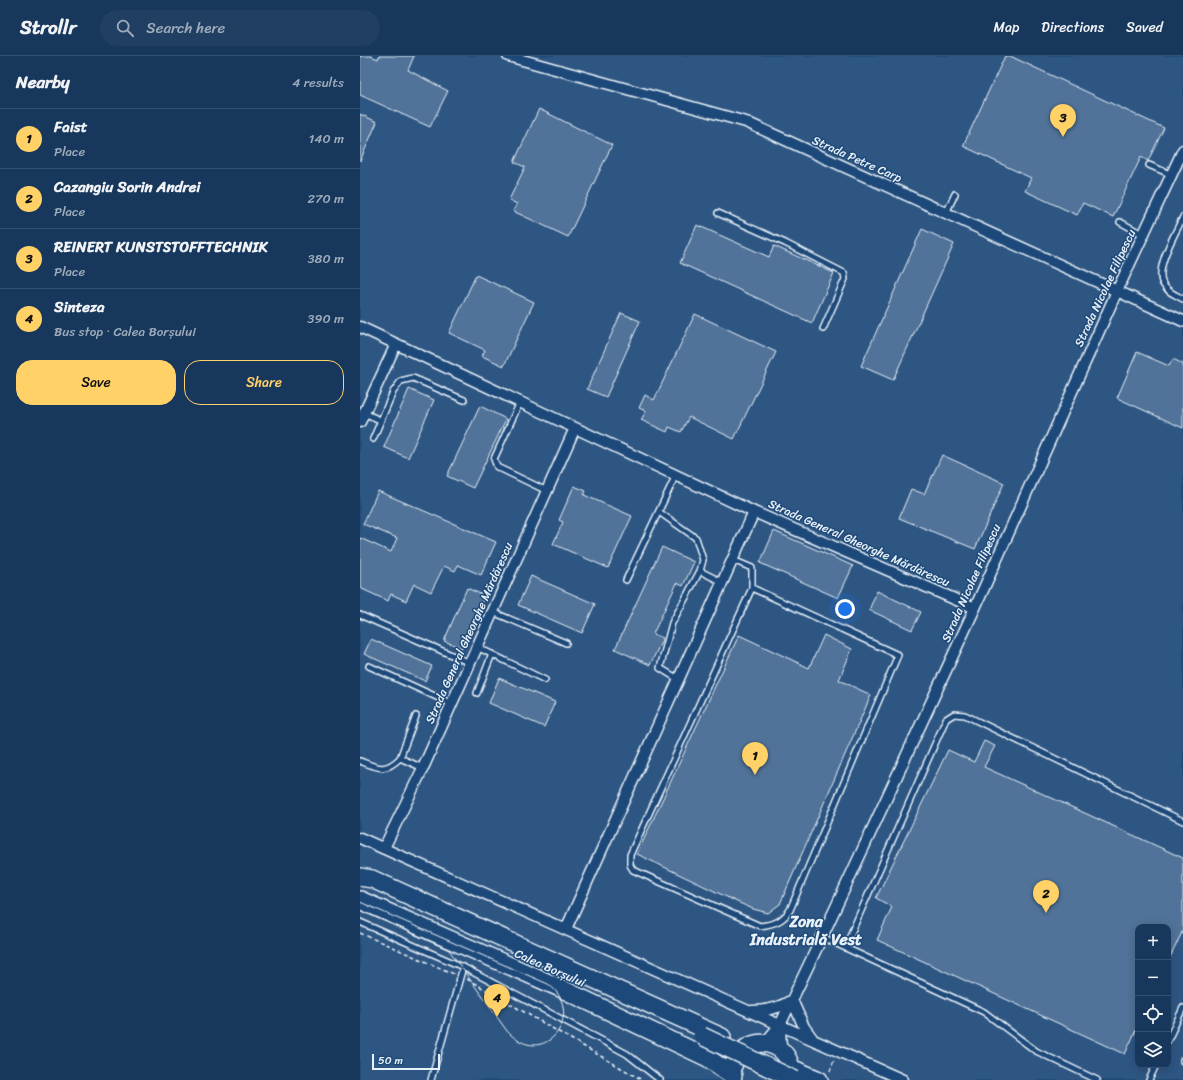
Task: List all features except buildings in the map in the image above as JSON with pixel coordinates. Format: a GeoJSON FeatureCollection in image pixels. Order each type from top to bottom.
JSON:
{"type":"FeatureCollection","features":[{"type":"Feature","properties":{"kind":"main road"},"geometry":{"type":"LineString","coordinates":[[360,877],[372,879],[746,1048]]}},
{"type":"Feature","properties":{"kind":"main road","name":"Calea Borșului"},"geometry":{"type":"LineString","coordinates":[[360,884],[700,1040],[776,1080]]}},
{"type":"Feature","properties":{"kind":"main road","name":"Calea Borșului"},"geometry":{"type":"LineString","coordinates":[[360,894],[700,1040],[792,1076],[824,1076]]}},
{"type":"Feature","properties":{"kind":"main road"},"geometry":{"type":"LineString","coordinates":[[360,900],[558,987],[708,1058],[733,1078]]}},
{"type":"Feature","properties":{"kind":"main road"},"geometry":{"type":"LineString","coordinates":[[733,1078],[735,1060],[746,1048],[755,1044],[765,1043],[781,1050],[788,1059],[792,1076]]}},
{"type":"Feature","properties":{"kind":"street","name":"Strada Petre Carp"},"geometry":{"type":"LineString","coordinates":[[508,56],[746,122],[1183,321]]}},
{"type":"Feature","properties":{"kind":"street","name":"Strada Nicolae Filipescu"},"geometry":{"type":"LineString","coordinates":[[765,1043],[780,1025],[822,937],[975,608],[1116,291],[1144,235],[1183,150]]}},
{"type":"Feature","properties":{"kind":"street","name":"Strada General Gheorghe Mărdărescu"},"geometry":{"type":"LineString","coordinates":[[360,328],[754,512],[975,608]]}},
{"type":"Feature","properties":{"kind":"street"},"geometry":{"type":"LineString","coordinates":[[362,418],[396,344]]}},
{"type":"Feature","properties":{"kind":"street","name":"Strada General Gheorghe Mărdărescu"},"geometry":{"type":"LineString","coordinates":[[384,848],[423,768],[575,428]]}},
{"type":"Feature","properties":{"kind":"street","name":"Strada General Gheorghe Mărdărescu"},"geometry":{"type":"LineString","coordinates":[[566,929],[754,512]]}},
{"type":"Feature","properties":{"kind":"street"},"geometry":{"type":"LineString","coordinates":[[360,838],[903,1080]]}},
{"type":"Feature","properties":{"kind":"street"},"geometry":{"type":"LineString","coordinates":[[748,1011],[768,1010],[782,1006],[792,1000],[804,1027],[815,1041]]}},
{"type":"Feature","properties":{"kind":"street","name":"Strada Nicolae Filipescu"},"geometry":{"type":"LineString","coordinates":[[780,1025],[781,1050]]}},
{"type":"Feature","properties":{"kind":"lane"},"geometry":{"type":"LineString","coordinates":[[1149,165],[1172,174]]}},
{"type":"Feature","properties":{"kind":"lane"},"geometry":{"type":"LineString","coordinates":[[946,213],[955,194]]}},
{"type":"Feature","properties":{"kind":"lane"},"geometry":{"type":"LineString","coordinates":[[718,214],[785,243],[844,273],[845,279],[823,329]]}},
{"type":"Feature","properties":{"kind":"lane"},"geometry":{"type":"LineString","coordinates":[[1183,217],[1163,261],[1160,276],[1163,284],[1171,293],[1183,299]]}},
{"type":"Feature","properties":{"kind":"lane"},"geometry":{"type":"LineString","coordinates":[[1120,222],[1144,235]]}},
{"type":"Feature","properties":{"kind":"lane"},"geometry":{"type":"LineString","coordinates":[[373,439],[393,392],[401,381],[407,378],[413,378],[464,400]]}},
{"type":"Feature","properties":{"kind":"lane"},"geometry":{"type":"LineString","coordinates":[[520,402],[494,459],[495,464],[497,467],[547,491]]}},
{"type":"Feature","properties":{"kind":"lane"},"geometry":{"type":"LineString","coordinates":[[362,418],[380,420]]}},
{"type":"Feature","properties":{"kind":"lane"},"geometry":{"type":"LineString","coordinates":[[626,580],[676,475]]}},
{"type":"Feature","properties":{"kind":"lane"},"geometry":{"type":"LineString","coordinates":[[659,512],[696,538],[702,552],[703,560],[700,571],[672,623],[660,668],[678,679]]}},
{"type":"Feature","properties":{"kind":"lane"},"geometry":{"type":"LineString","coordinates":[[732,560],[752,568],[752,588],[630,855],[630,865],[633,870],[760,926],[774,924],[784,918],[790,910],[898,655],[752,588]]}},
{"type":"Feature","properties":{"kind":"lane"},"geometry":{"type":"LineString","coordinates":[[700,571],[722,582]]}},
{"type":"Feature","properties":{"kind":"lane"},"geometry":{"type":"LineString","coordinates":[[493,612],[566,643]]}},
{"type":"Feature","properties":{"kind":"lane"},"geometry":{"type":"LineString","coordinates":[[360,615],[470,663]]}},
{"type":"Feature","properties":{"kind":"lane"},"geometry":{"type":"LineString","coordinates":[[477,647],[545,680]]}},
{"type":"Feature","properties":{"kind":"lane"},"geometry":{"type":"LineString","coordinates":[[477,693],[492,654]]}},
{"type":"Feature","properties":{"kind":"lane"},"geometry":{"type":"LineString","coordinates":[[369,666],[452,704]]}},
{"type":"Feature","properties":{"kind":"lane"},"geometry":{"type":"LineString","coordinates":[[845,948],[946,719],[954,714],[965,715],[1183,820]]}},
{"type":"Feature","properties":{"kind":"lane"},"geometry":{"type":"LineString","coordinates":[[360,761],[376,768],[392,766],[400,758],[416,716]]}},
{"type":"Feature","properties":{"kind":"lane"},"geometry":{"type":"LineString","coordinates":[[400,758],[423,768]]}},
{"type":"Feature","properties":{"kind":"lane"},"geometry":{"type":"LineString","coordinates":[[360,922],[463,967],[621,1051],[660,1080]]}},
{"type":"Feature","properties":{"kind":"lane"},"geometry":{"type":"LineString","coordinates":[[822,937],[984,1012],[1036,1051],[1097,1080]]}},
{"type":"Feature","properties":{"kind":"lane"},"geometry":{"type":"LineString","coordinates":[[432,1080],[463,967]]}},
{"type":"Feature","properties":{"kind":"lane"},"geometry":{"type":"LineString","coordinates":[[1171,1034],[1183,1008]]}},
{"type":"Feature","properties":{"kind":"lane"},"geometry":{"type":"LineString","coordinates":[[1149,1080],[1155,1068]]}},
{"type":"Feature","properties":{"kind":"path"},"geometry":{"type":"LineString","coordinates":[[360,933],[474,982],[642,1080]]}},
{"type":"Feature","properties":{"kind":"path"},"geometry":{"type":"LineString","coordinates":[[824,1076],[838,1051]]}},
{"type":"Feature","properties":{"kind":"shaded area"},"geometry":{"type":"Polygon","coordinates":[[[360,56],[1183,56],[1183,1080],[360,1080],[360,56]]]}},
{"type":"Feature","properties":{"kind":"tram line"},"geometry":{"type":"LineString","coordinates":[[360,902],[548,984],[559,996],[563,1009],[562,1022],[556,1033],[547,1042],[535,1045],[521,1042],[507,1031],[449,950],[360,910]]}},
{"type":"Feature","properties":{"kind":"place","name":"REINERT KUNSTSTOFFTECHNIK"},"geometry":{"type":"Point","coordinates":[1063,137]}},
{"type":"Feature","properties":{"kind":"place","name":"Faist"},"geometry":{"type":"Point","coordinates":[755,775]}},
{"type":"Feature","properties":{"kind":"place","name":"Cazangiu Sorin Andrei"},"geometry":{"type":"Point","coordinates":[1046,913]}},
{"type":"Feature","properties":{"kind":"place","name":"Sinteza"},"geometry":{"type":"Point","coordinates":[497,1017]}},
{"type":"Feature","properties":{"kind":"district","name":"Zona Industrială Vest"},"geometry":{"type":"Point","coordinates":[806,930]}}]}
